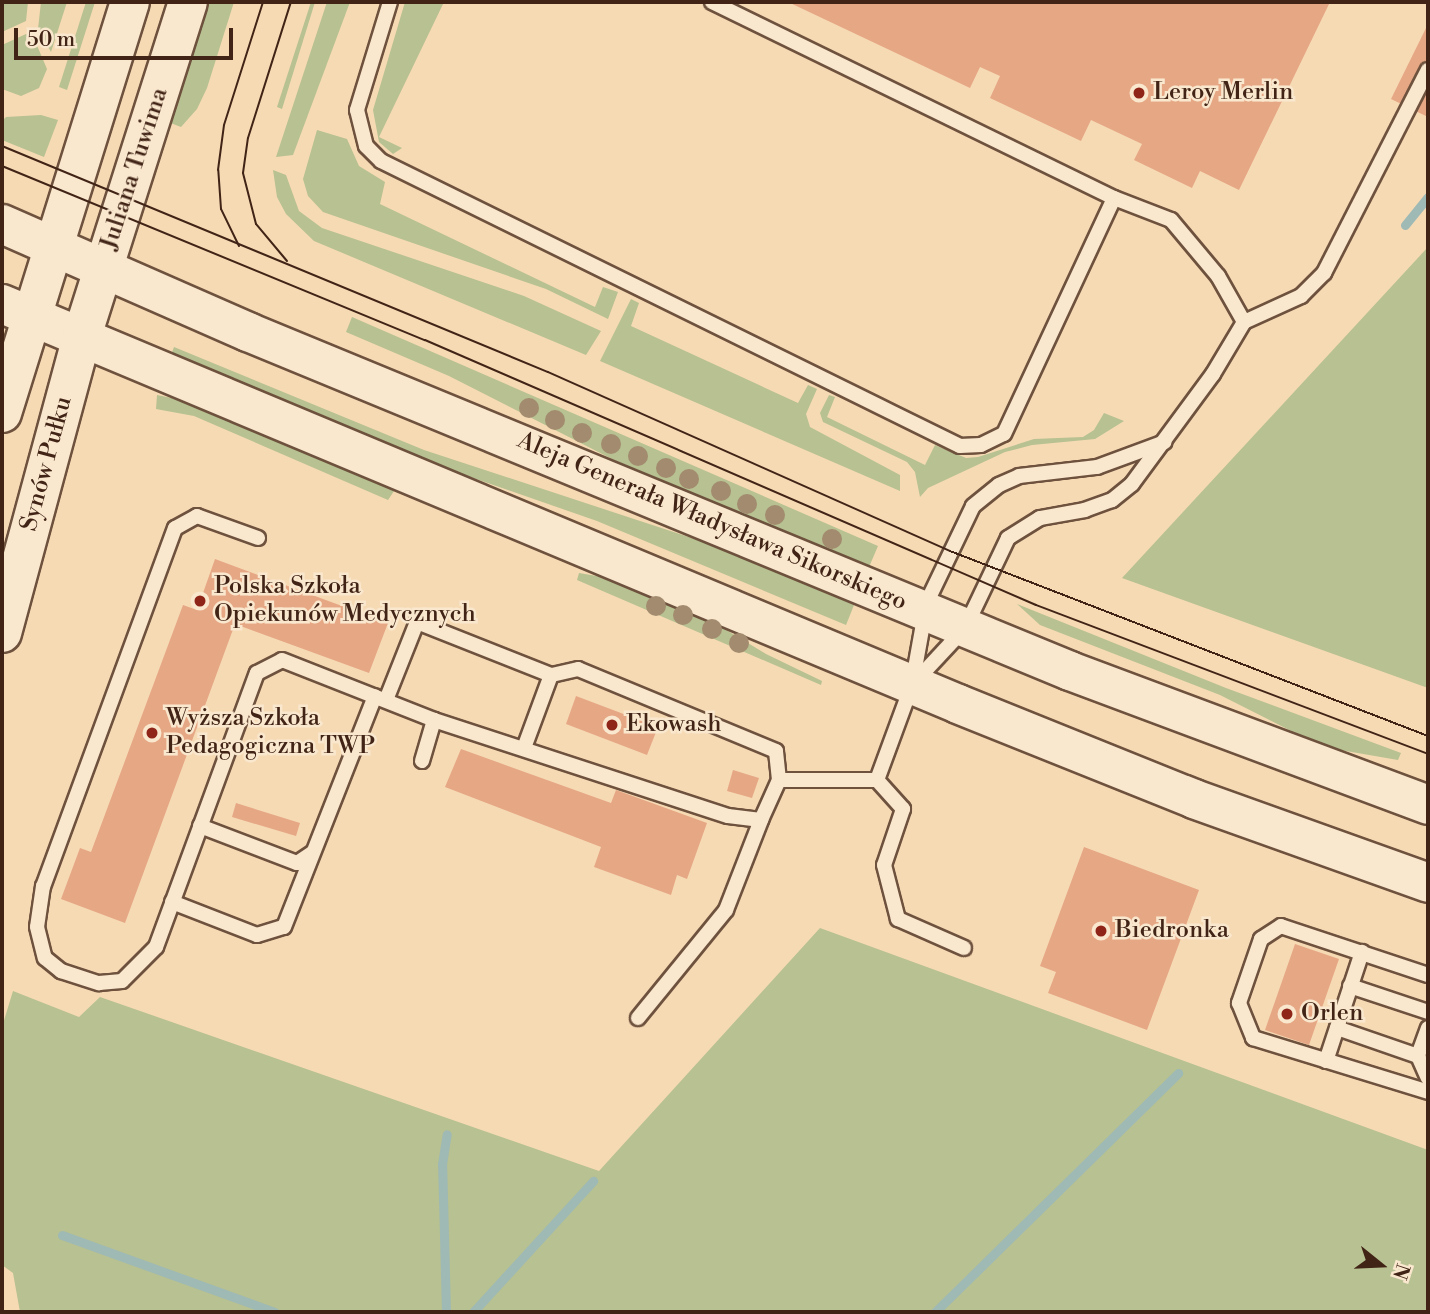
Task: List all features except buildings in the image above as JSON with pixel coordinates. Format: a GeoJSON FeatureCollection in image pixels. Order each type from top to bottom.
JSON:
{"type":"FeatureCollection","features":[{"type":"Feature","properties":{"kind":"main road"},"geometry":{"type":"LineString","coordinates":[[2,414],[16,310],[53,245],[130,2]]}},
{"type":"Feature","properties":{"kind":"main road","name":"Juliana Tuwima"},"geometry":{"type":"LineString","coordinates":[[82,336],[188,2]]}},
{"type":"Feature","properties":{"kind":"main road","name":"Aleja Generała Władysława Sikorskiego"},"geometry":{"type":"LineString","coordinates":[[2,224],[103,269],[965,628],[1428,805]]}},
{"type":"Feature","properties":{"kind":"main road"},"geometry":{"type":"LineString","coordinates":[[16,310],[912,685],[1194,799],[1428,883]]}},
{"type":"Feature","properties":{"kind":"main road","name":"Synów Pułku"},"geometry":{"type":"LineString","coordinates":[[2,633],[82,336]]}},
{"type":"Feature","properties":{"kind":"lane"},"geometry":{"type":"LineString","coordinates":[[390,2],[357,110],[366,146],[381,161],[960,446],[981,444],[1004,434],[1114,198]]}},
{"type":"Feature","properties":{"kind":"lane"},"geometry":{"type":"LineString","coordinates":[[712,2],[1114,198],[1171,220],[1218,276],[1244,322]]}},
{"type":"Feature","properties":{"kind":"lane"},"geometry":{"type":"LineString","coordinates":[[912,685],[965,628],[998,554],[1014,531],[1040,518],[1085,510],[1112,500],[1132,484],[1166,442],[1244,322],[1301,296],[1324,273],[1428,70]]}},
{"type":"Feature","properties":{"kind":"lane"},"geometry":{"type":"LineString","coordinates":[[877,780],[912,685],[925,611],[965,519],[999,485],[1031,473],[1097,467],[1166,442]]}},
{"type":"Feature","properties":{"kind":"lane"},"geometry":{"type":"LineString","coordinates":[[258,538],[197,516],[176,528],[43,886],[37,927],[45,958],[61,971],[99,983],[122,981],[156,947],[257,673],[282,660],[434,720],[728,816],[761,820]]}},
{"type":"Feature","properties":{"kind":"lane"},"geometry":{"type":"LineString","coordinates":[[172,902],[257,935],[284,927],[313,852],[380,697],[417,622],[551,675],[578,669],[776,751],[779,780],[726,910],[638,1018]]}},
{"type":"Feature","properties":{"kind":"lane"},"geometry":{"type":"LineString","coordinates":[[524,748],[551,675]]}},
{"type":"Feature","properties":{"kind":"lane"},"geometry":{"type":"LineString","coordinates":[[422,761],[434,720]]}},
{"type":"Feature","properties":{"kind":"lane"},"geometry":{"type":"LineString","coordinates":[[779,780],[877,780],[903,809],[884,865],[898,919],[964,948]]}},
{"type":"Feature","properties":{"kind":"lane"},"geometry":{"type":"LineString","coordinates":[[200,827],[297,863],[313,852]]}},
{"type":"Feature","properties":{"kind":"lane"},"geometry":{"type":"LineString","coordinates":[[1428,975],[1281,926],[1261,939],[1239,1003],[1254,1038],[1428,1092]]}},
{"type":"Feature","properties":{"kind":"lane"},"geometry":{"type":"LineString","coordinates":[[1326,1060],[1362,952]]}},
{"type":"Feature","properties":{"kind":"lane"},"geometry":{"type":"LineString","coordinates":[[1350,986],[1428,1012]]}},
{"type":"Feature","properties":{"kind":"lane"},"geometry":{"type":"LineString","coordinates":[[1336,1028],[1418,1056]]}},
{"type":"Feature","properties":{"kind":"lane"},"geometry":{"type":"LineString","coordinates":[[1428,1028],[1418,1056],[1428,1078]]}},
{"type":"Feature","properties":{"kind":"green space"},"geometry":{"type":"Polygon","coordinates":[[[2,2],[28,2],[26,21],[2,32],[2,2]]]}},
{"type":"Feature","properties":{"kind":"green space"},"geometry":{"type":"Polygon","coordinates":[[[41,2],[67,2],[51,52],[38,29],[41,2]]]}},
{"type":"Feature","properties":{"kind":"green space"},"geometry":{"type":"Polygon","coordinates":[[[86,2],[95,2],[67,90],[59,87],[86,2]]]}},
{"type":"Feature","properties":{"kind":"green space"},"geometry":{"type":"Polygon","coordinates":[[[207,2],[234,2],[207,88],[197,109],[181,127],[168,122],[207,2]]]}},
{"type":"Feature","properties":{"kind":"green space"},"geometry":{"type":"Polygon","coordinates":[[[311,2],[315,2],[282,109],[277,107],[311,2]]]}},
{"type":"Feature","properties":{"kind":"green space"},"geometry":{"type":"Polygon","coordinates":[[[327,2],[350,2],[293,155],[276,157],[327,2]]]}},
{"type":"Feature","properties":{"kind":"green space"},"geometry":{"type":"Polygon","coordinates":[[[405,2],[444,2],[379,137],[402,148],[393,154],[379,142],[373,110],[405,2]]]}},
{"type":"Feature","properties":{"kind":"green space"},"geometry":{"type":"Polygon","coordinates":[[[26,34],[33,36],[47,69],[39,88],[21,96],[2,89],[2,45],[26,34]]]}},
{"type":"Feature","properties":{"kind":"green space"},"geometry":{"type":"Polygon","coordinates":[[[41,115],[58,120],[44,157],[2,140],[2,121],[6,117],[41,115]]]}},
{"type":"Feature","properties":{"kind":"green space"},"geometry":{"type":"Polygon","coordinates":[[[317,130],[347,139],[359,166],[385,182],[380,204],[595,307],[603,287],[618,292],[608,319],[546,289],[323,212],[308,196],[303,179],[317,130]]]}},
{"type":"Feature","properties":{"kind":"green space"},"geometry":{"type":"Polygon","coordinates":[[[273,170],[286,175],[299,211],[322,228],[524,296],[601,331],[586,355],[314,241],[286,214],[277,197],[273,170]]]}},
{"type":"Feature","properties":{"kind":"green space"},"geometry":{"type":"Polygon","coordinates":[[[1428,247],[1428,688],[1122,578],[1428,247]]]}},
{"type":"Feature","properties":{"kind":"green space"},"geometry":{"type":"Polygon","coordinates":[[[631,299],[639,303],[631,326],[798,403],[808,385],[817,389],[806,414],[810,427],[900,475],[900,491],[600,361],[631,299]]]}},
{"type":"Feature","properties":{"kind":"green space"},"geometry":{"type":"Polygon","coordinates":[[[352,317],[878,546],[869,567],[614,460],[449,376],[346,332],[352,317]]]}},
{"type":"Feature","properties":{"kind":"green space"},"geometry":{"type":"Polygon","coordinates":[[[174,347],[424,450],[765,562],[856,600],[846,625],[597,521],[436,465],[171,355],[174,347]]]}},
{"type":"Feature","properties":{"kind":"green space"},"geometry":{"type":"Polygon","coordinates":[[[157,395],[191,402],[394,491],[388,500],[194,416],[156,409],[157,395]]]}},
{"type":"Feature","properties":{"kind":"green space"},"geometry":{"type":"Polygon","coordinates":[[[829,395],[835,397],[827,417],[925,465],[935,445],[966,458],[978,457],[1034,439],[1083,437],[1094,430],[1104,413],[1124,421],[1095,439],[1032,445],[1005,452],[928,488],[920,497],[915,472],[907,462],[823,422],[820,413],[829,395]]]}},
{"type":"Feature","properties":{"kind":"green space"},"geometry":{"type":"Polygon","coordinates":[[[579,573],[608,578],[708,619],[766,654],[822,681],[821,685],[577,580],[579,573]]]}},
{"type":"Feature","properties":{"kind":"green space"},"geometry":{"type":"Polygon","coordinates":[[[1017,604],[1226,688],[1401,753],[1398,760],[1323,747],[1220,695],[1040,625],[1017,604]]]}},
{"type":"Feature","properties":{"kind":"green space"},"geometry":{"type":"Polygon","coordinates":[[[820,928],[1428,1150],[1428,1312],[20,1312],[13,1273],[2,1265],[2,1027],[13,991],[79,1017],[100,997],[599,1171],[820,928]]]}},
{"type":"Feature","properties":{"kind":"waterway"},"geometry":{"type":"LineString","coordinates":[[1405,225],[1428,197]]}},
{"type":"Feature","properties":{"kind":"waterway"},"geometry":{"type":"LineString","coordinates":[[935,1312],[1178,1073]]}},
{"type":"Feature","properties":{"kind":"waterway"},"geometry":{"type":"LineString","coordinates":[[446,1312],[442,1164],[447,1134]]}},
{"type":"Feature","properties":{"kind":"waterway"},"geometry":{"type":"LineString","coordinates":[[473,1312],[593,1181]]}},
{"type":"Feature","properties":{"kind":"waterway"},"geometry":{"type":"LineString","coordinates":[[62,1235],[275,1312]]}},
{"type":"Feature","properties":{"kind":"tram line"},"geometry":{"type":"LineString","coordinates":[[239,246],[221,209],[218,170],[224,125],[263,2]]}},
{"type":"Feature","properties":{"kind":"tram line"},"geometry":{"type":"LineString","coordinates":[[287,261],[256,224],[243,173],[248,138],[291,2]]}},
{"type":"Feature","properties":{"kind":"tram line"},"geometry":{"type":"LineString","coordinates":[[2,146],[548,372],[950,551],[1428,736]]}},
{"type":"Feature","properties":{"kind":"tram line"},"geometry":{"type":"LineString","coordinates":[[2,166],[425,340],[1036,605],[1428,754]]}},
{"type":"Feature","properties":{"kind":"place","name":"Leroy Merlin"},"geometry":{"type":"Point","coordinates":[1139,93]}},
{"type":"Feature","properties":{"kind":"place","name":"Polska Szkoła Opiekunów Medycznych"},"geometry":{"type":"Point","coordinates":[200,601]}},
{"type":"Feature","properties":{"kind":"place","name":"Ekowash"},"geometry":{"type":"Point","coordinates":[612,725]}},
{"type":"Feature","properties":{"kind":"place","name":"Wyższa Szkoła Pedagogiczna TWP"},"geometry":{"type":"Point","coordinates":[152,733]}},
{"type":"Feature","properties":{"kind":"place","name":"Biedronka"},"geometry":{"type":"Point","coordinates":[1101,931]}},
{"type":"Feature","properties":{"kind":"place","name":"Orlen"},"geometry":{"type":"Point","coordinates":[1287,1014]}}]}
